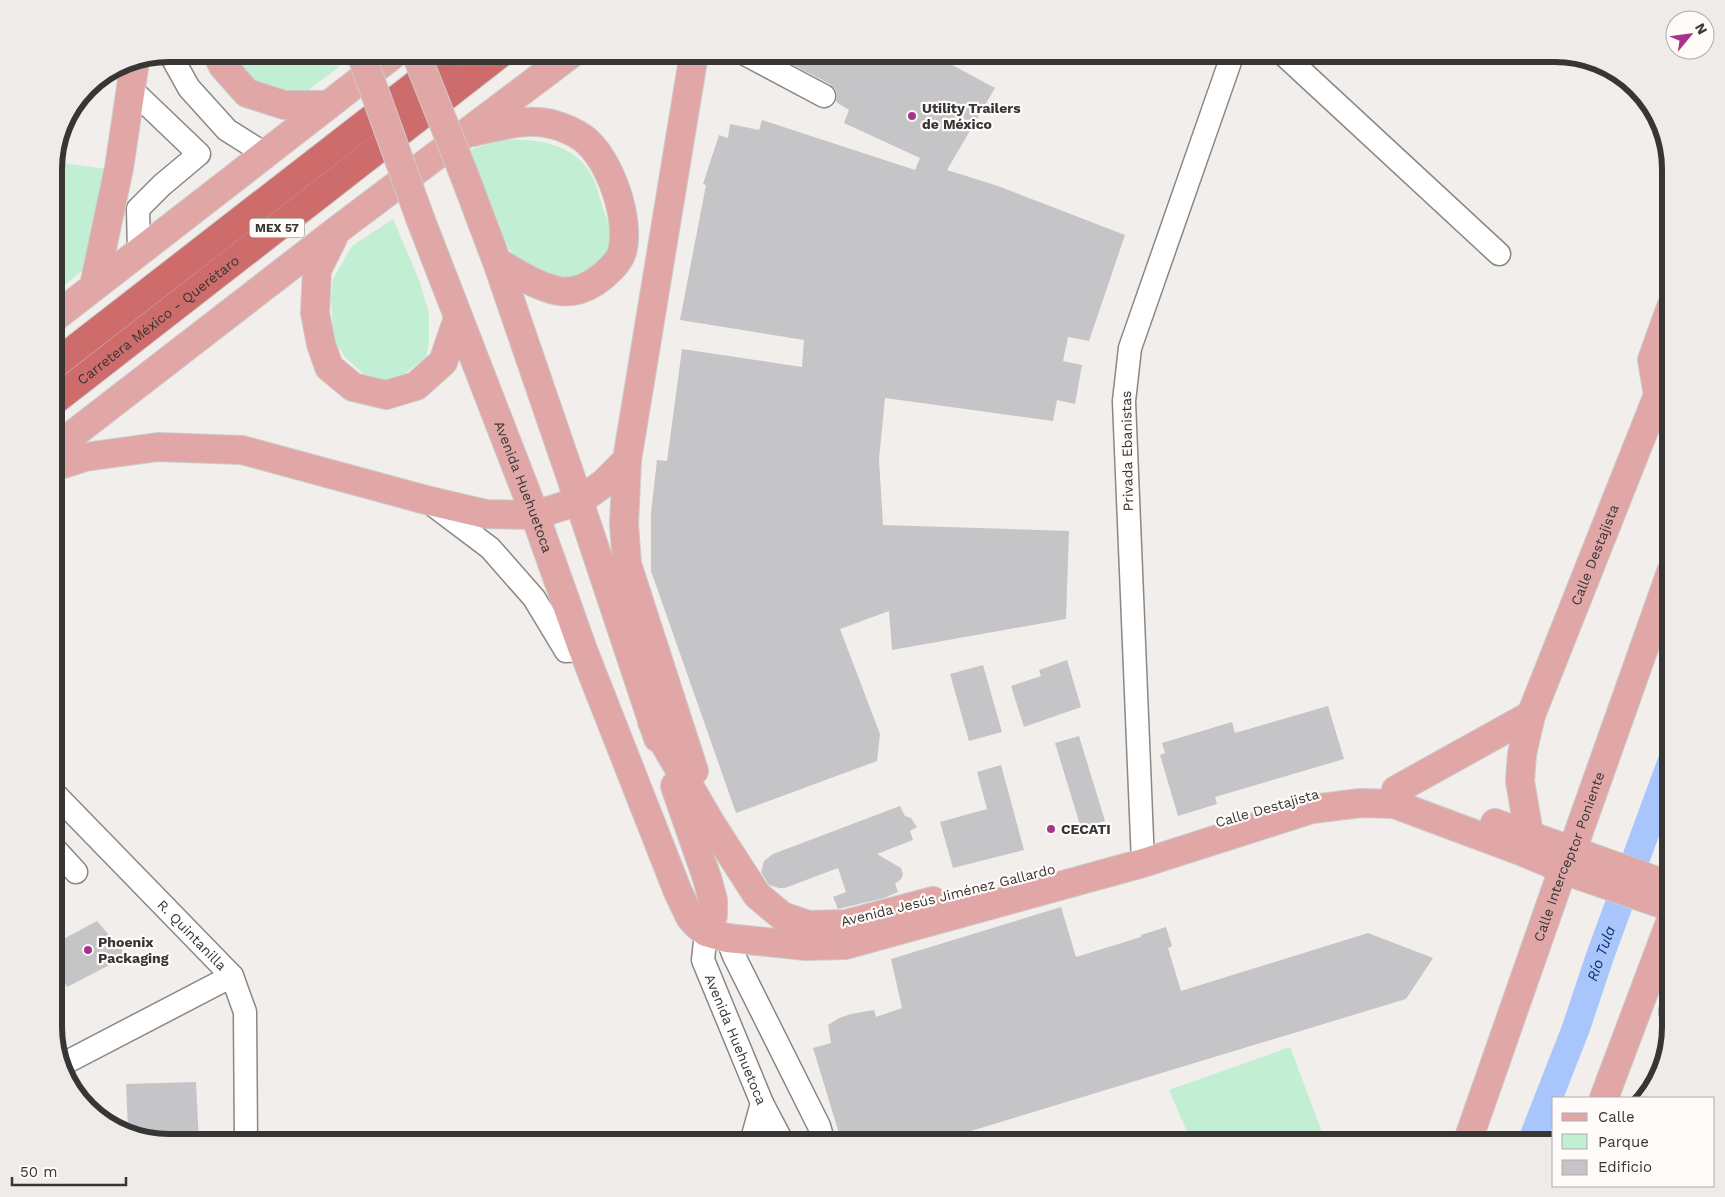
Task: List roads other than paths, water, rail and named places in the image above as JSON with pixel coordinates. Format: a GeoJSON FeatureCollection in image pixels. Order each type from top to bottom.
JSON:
{"type":"FeatureCollection","features":[{"type":"Feature","properties":{"kind":"highway","name":"Carretera México - Querétaro"},"geometry":{"type":"LineString","coordinates":[[63,358],[444,63]]}},
{"type":"Feature","properties":{"kind":"highway","name":"Carretera México - Querétaro"},"geometry":{"type":"LineString","coordinates":[[63,394],[489,63]]}},
{"type":"Feature","properties":{"kind":"main road"},"geometry":{"type":"LineString","coordinates":[[221,63],[247,92],[284,105],[328,105]]}},
{"type":"Feature","properties":{"kind":"main road","name":"Avenida Huehuetoca"},"geometry":{"type":"LineString","coordinates":[[364,63],[420,218],[535,515],[583,650],[678,892],[708,929]]}},
{"type":"Feature","properties":{"kind":"main road"},"geometry":{"type":"LineString","coordinates":[[63,311],[383,63]]}},
{"type":"Feature","properties":{"kind":"main road"},"geometry":{"type":"LineString","coordinates":[[419,63],[497,262],[580,501],[652,722],[707,878],[713,900],[713,916],[708,929]]}},
{"type":"Feature","properties":{"kind":"main road"},"geometry":{"type":"LineString","coordinates":[[63,442],[336,231],[559,63]]}},
{"type":"Feature","properties":{"kind":"main road"},"geometry":{"type":"LineString","coordinates":[[693,63],[627,460],[624,524],[627,564],[710,822]]}},
{"type":"Feature","properties":{"kind":"main road"},"geometry":{"type":"LineString","coordinates":[[94,286],[119,168],[134,69]]}},
{"type":"Feature","properties":{"kind":"main road"},"geometry":{"type":"LineString","coordinates":[[464,134],[524,121],[555,125],[583,138],[603,161],[616,188],[625,227],[622,253],[606,275],[584,290],[560,291],[535,283],[497,262]]}},
{"type":"Feature","properties":{"kind":"main road"},"geometry":{"type":"LineString","coordinates":[[336,231],[317,270],[315,313],[321,344],[329,367],[353,387],[386,395],[416,386],[443,362],[458,318]]}},
{"type":"Feature","properties":{"kind":"main road","name":"Calle Destajista"},"geometry":{"type":"LineString","coordinates":[[1662,332],[1652,360],[1662,382]]}},
{"type":"Feature","properties":{"kind":"main road","name":"Calle Destajista"},"geometry":{"type":"LineString","coordinates":[[1142,854],[1312,809],[1395,797],[1526,843],[1520,781],[1522,754],[1531,715],[1662,392]]}},
{"type":"Feature","properties":{"kind":"main road"},"geometry":{"type":"LineString","coordinates":[[63,464],[84,457],[158,447],[242,450],[426,500],[486,514],[535,515],[580,501],[603,484],[627,460]]}},
{"type":"Feature","properties":{"kind":"main road","name":"Calle Interceptor Poniente"},"geometry":{"type":"LineString","coordinates":[[1470,1134],[1575,863],[1662,599]]}},
{"type":"Feature","properties":{"kind":"main road"},"geometry":{"type":"LineString","coordinates":[[1395,797],[1531,715]]}},
{"type":"Feature","properties":{"kind":"main road"},"geometry":{"type":"LineString","coordinates":[[652,722],[710,822]]}},
{"type":"Feature","properties":{"kind":"main road","name":"Avenida Jesús Jiménez Gallardo"},"geometry":{"type":"LineString","coordinates":[[710,822],[757,895],[782,916],[808,925],[846,924],[1142,854]]}},
{"type":"Feature","properties":{"kind":"main road"},"geometry":{"type":"LineString","coordinates":[[1526,843],[1575,863],[1662,908]]}},
{"type":"Feature","properties":{"kind":"main road","name":"Avenida Jesús Jiménez Gallardo"},"geometry":{"type":"LineString","coordinates":[[708,929],[806,946],[845,945],[1142,854]]}},
{"type":"Feature","properties":{"kind":"main road"},"geometry":{"type":"LineString","coordinates":[[1604,1097],[1662,932]]}},
{"type":"Feature","properties":{"kind":"street","name":"Privada Ebanistas"},"geometry":{"type":"LineString","coordinates":[[1142,854],[1124,401],[1130,348],[1230,62]]}},
{"type":"Feature","properties":{"kind":"street"},"geometry":{"type":"LineString","coordinates":[[1292,62],[1499,254]]}},
{"type":"Feature","properties":{"kind":"street"},"geometry":{"type":"LineString","coordinates":[[175,63],[189,88],[227,130],[265,154]]}},
{"type":"Feature","properties":{"kind":"street"},"geometry":{"type":"LineString","coordinates":[[761,63],[824,96]]}},
{"type":"Feature","properties":{"kind":"street"},"geometry":{"type":"LineString","coordinates":[[131,89],[199,154]]}},
{"type":"Feature","properties":{"kind":"street"},"geometry":{"type":"LineString","coordinates":[[104,237],[227,130]]}},
{"type":"Feature","properties":{"kind":"street"},"geometry":{"type":"LineString","coordinates":[[138,209],[139,252]]}},
{"type":"Feature","properties":{"kind":"street"},"geometry":{"type":"LineString","coordinates":[[426,500],[490,548],[534,598],[566,651],[583,650]]}},
{"type":"Feature","properties":{"kind":"street","name":"R. Quintanilla"},"geometry":{"type":"LineString","coordinates":[[63,802],[232,976],[245,1012],[246,1134]]}},
{"type":"Feature","properties":{"kind":"street"},"geometry":{"type":"LineString","coordinates":[[63,858],[76,872]]}},
{"type":"Feature","properties":{"kind":"street"},"geometry":{"type":"LineString","coordinates":[[708,929],[734,956],[820,1126],[822,1134]]}},
{"type":"Feature","properties":{"kind":"street","name":"Avenida Huehuetoca"},"geometry":{"type":"LineString","coordinates":[[708,929],[703,960],[762,1103],[778,1134]]}},
{"type":"Feature","properties":{"kind":"street"},"geometry":{"type":"LineString","coordinates":[[68,1061],[232,976]]}},
{"type":"Feature","properties":{"kind":"street"},"geometry":{"type":"LineString","coordinates":[[753,1134],[762,1103]]}},
{"type":"Feature","properties":{"kind":"waterway","name":"Río Tula"},"geometry":{"type":"LineString","coordinates":[[1535,1134],[1576,1028],[1600,956],[1662,787]]}},
{"type":"Feature","properties":{"kind":"place","name":"Utility Trailers de México"},"geometry":{"type":"Point","coordinates":[912,116]}},
{"type":"Feature","properties":{"kind":"place","name":"CECATI"},"geometry":{"type":"Point","coordinates":[1051,829]}},
{"type":"Feature","properties":{"kind":"place","name":"Phoenix Packaging"},"geometry":{"type":"Point","coordinates":[88,950]}}]}
